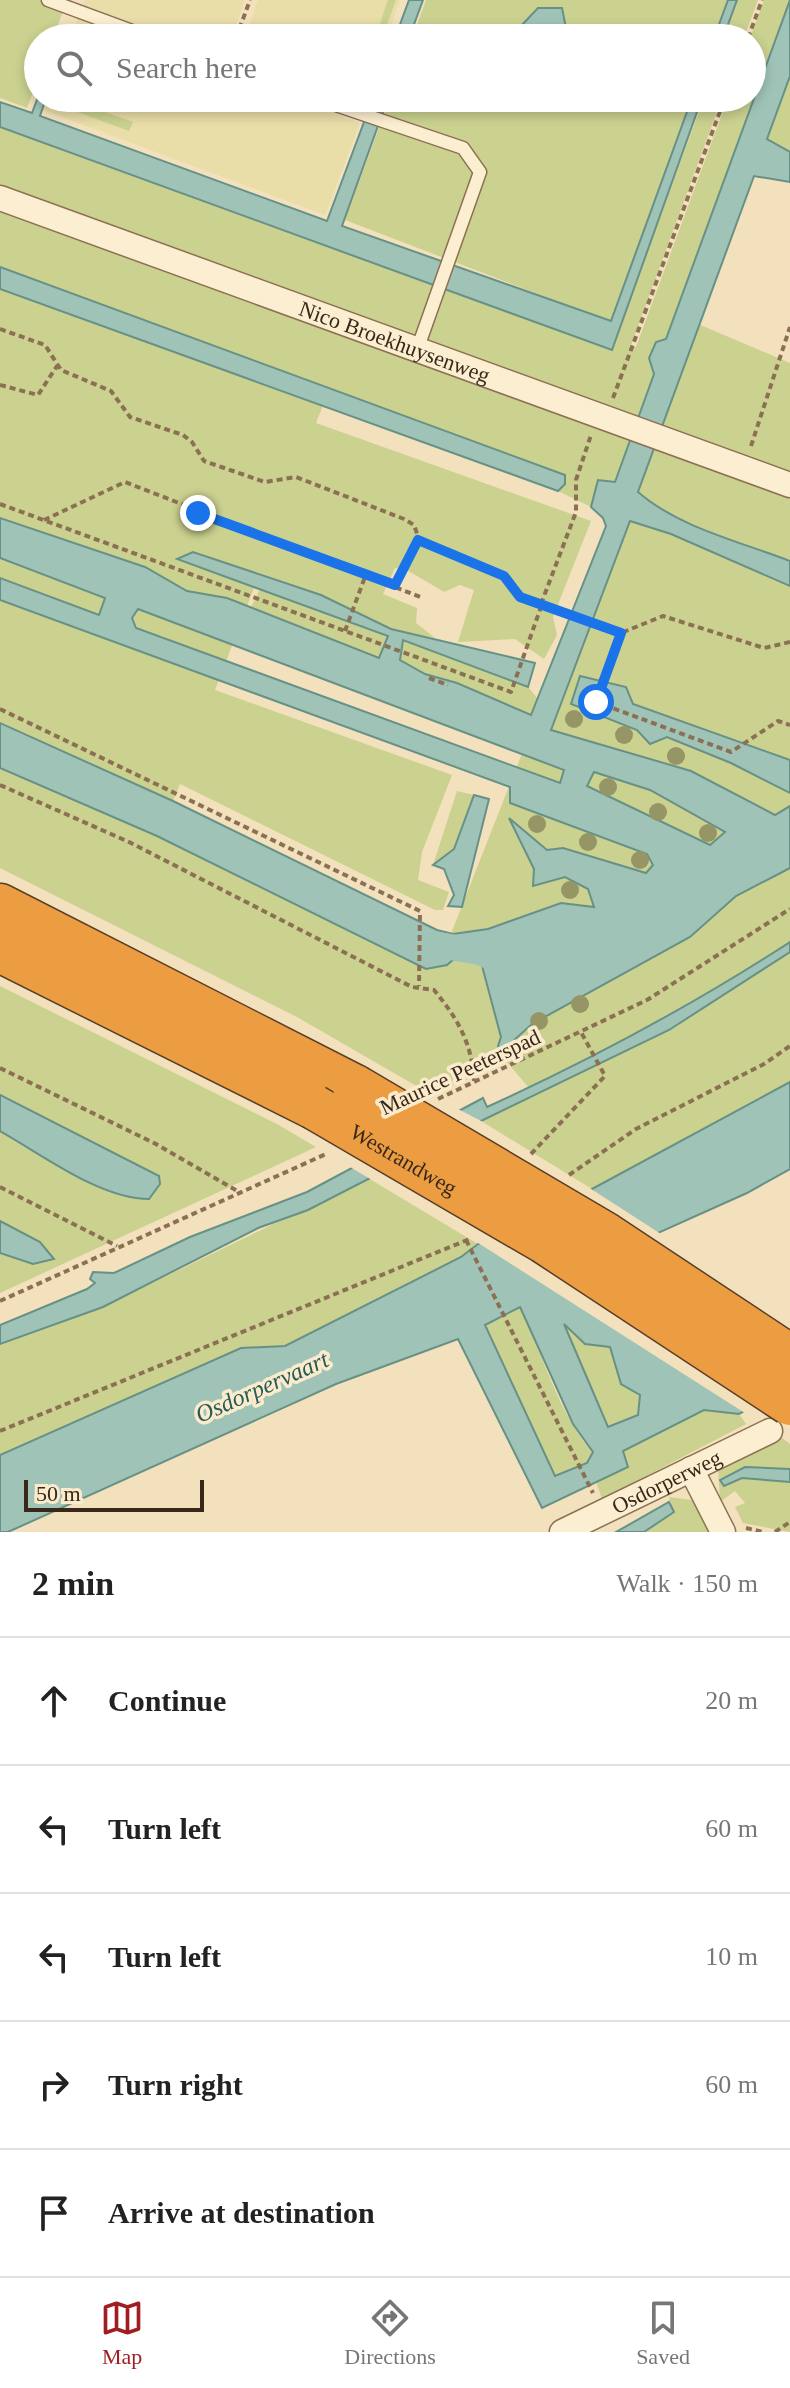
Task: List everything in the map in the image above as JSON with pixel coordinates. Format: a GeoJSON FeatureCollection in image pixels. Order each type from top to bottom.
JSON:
{"type":"FeatureCollection","features":[{"type":"Feature","properties":{"kind":"highway","name":"Westrandweg"},"geometry":{"type":"LineString","coordinates":[[0,906],[355,1087],[606,1235],[790,1357]]}},
{"type":"Feature","properties":{"kind":"highway","name":"Westrandweg"},"geometry":{"type":"LineString","coordinates":[[0,950],[314,1107],[544,1241],[780,1417]]}},
{"type":"Feature","properties":{"kind":"street","name":"Nico Broekhuysenweg"},"geometry":{"type":"LineString","coordinates":[[0,198],[790,485]]}},
{"type":"Feature","properties":{"kind":"street","name":"Osdorperweg"},"geometry":{"type":"LineString","coordinates":[[562,1532],[691,1469],[780,1417]]}},
{"type":"Feature","properties":{"kind":"street"},"geometry":{"type":"LineString","coordinates":[[691,1469],[723,1532]]}},
{"type":"Feature","properties":{"kind":"lane"},"geometry":{"type":"LineString","coordinates":[[48,0],[113,24]]}},
{"type":"Feature","properties":{"kind":"lane"},"geometry":{"type":"LineString","coordinates":[[358,112],[463,148],[480,172],[417,350]]}},
{"type":"Feature","properties":{"kind":"path"},"geometry":{"type":"LineString","coordinates":[[241,24],[250,0]]}},
{"type":"Feature","properties":{"kind":"path"},"geometry":{"type":"LineString","coordinates":[[753,24],[762,0]]}},
{"type":"Feature","properties":{"kind":"path"},"geometry":{"type":"LineString","coordinates":[[609,419],[609,409],[720,112]]}},
{"type":"Feature","properties":{"kind":"path"},"geometry":{"type":"LineString","coordinates":[[744,469],[790,327]]}},
{"type":"Feature","properties":{"kind":"path"},"geometry":{"type":"LineString","coordinates":[[0,329],[45,345],[54,353],[57,366],[65,373],[111,391],[130,417],[183,435],[192,442],[204,461],[265,482],[301,478],[408,520],[415,528],[418,540],[395,585]]}},
{"type":"Feature","properties":{"kind":"path"},"geometry":{"type":"LineString","coordinates":[[0,385],[38,395],[57,366]]}},
{"type":"Feature","properties":{"kind":"path"},"geometry":{"type":"LineString","coordinates":[[0,504],[506,690],[512,689],[576,512],[576,480],[587,446]]}},
{"type":"Feature","properties":{"kind":"path"},"geometry":{"type":"LineString","coordinates":[[44,520],[125,482],[181,503],[198,513],[423,598]]}},
{"type":"Feature","properties":{"kind":"path"},"geometry":{"type":"LineString","coordinates":[[418,540],[504,576],[520,597],[621,633],[663,616],[764,648],[790,642]]}},
{"type":"Feature","properties":{"kind":"path"},"geometry":{"type":"LineString","coordinates":[[345,630],[366,574]]}},
{"type":"Feature","properties":{"kind":"path"},"geometry":{"type":"LineString","coordinates":[[621,633],[596,702],[731,752],[778,721],[790,725]]}},
{"type":"Feature","properties":{"kind":"path"},"geometry":{"type":"LineString","coordinates":[[429,678],[448,685]]}},
{"type":"Feature","properties":{"kind":"path"},"geometry":{"type":"LineString","coordinates":[[0,709],[420,911],[419,986]]}},
{"type":"Feature","properties":{"kind":"path"},"geometry":{"type":"LineString","coordinates":[[0,785],[129,842],[412,987],[434,990],[457,1017],[473,1053],[474,1081]]}},
{"type":"Feature","properties":{"kind":"path","name":"Maurice Peeterspad"},"geometry":{"type":"LineString","coordinates":[[432,1102],[647,1000],[790,909]]}},
{"type":"Feature","properties":{"kind":"path"},"geometry":{"type":"LineString","coordinates":[[525,1164],[532,1152],[605,1076],[581,1032]]}},
{"type":"Feature","properties":{"kind":"path"},"geometry":{"type":"LineString","coordinates":[[563,1179],[636,1129],[764,1064],[790,1046]]}},
{"type":"Feature","properties":{"kind":"path"},"geometry":{"type":"LineString","coordinates":[[0,1068],[154,1143],[239,1192]]}},
{"type":"Feature","properties":{"kind":"path"},"geometry":{"type":"LineString","coordinates":[[0,1301],[334,1150]]}},
{"type":"Feature","properties":{"kind":"path"},"geometry":{"type":"LineString","coordinates":[[0,1187],[117,1246]]}},
{"type":"Feature","properties":{"kind":"path"},"geometry":{"type":"LineString","coordinates":[[0,1431],[475,1236]]}},
{"type":"Feature","properties":{"kind":"path"},"geometry":{"type":"LineString","coordinates":[[466,1240],[590,1488]]}},
{"type":"Feature","properties":{"kind":"path"},"geometry":{"type":"LineString","coordinates":[[775,1532],[790,1522]]}},
{"type":"Feature","properties":{"kind":"shaded area"},"geometry":{"type":"Polygon","coordinates":[[[85,0],[245,0],[236,24],[76,24],[85,0]]]}},
{"type":"Feature","properties":{"kind":"shaded area"},"geometry":{"type":"Polygon","coordinates":[[[258,0],[400,0],[392,24],[250,24],[258,0]]]}},
{"type":"Feature","properties":{"kind":"shaded area"},"geometry":{"type":"Polygon","coordinates":[[[48,112],[330,112],[360,123],[325,215],[48,112]]]}},
{"type":"Feature","properties":{"kind":"green space"},"geometry":{"type":"Polygon","coordinates":[[[0,0],[67,0],[58,24],[24,24],[24,107],[0,98],[0,0]]]}},
{"type":"Feature","properties":{"kind":"green space"},"geometry":{"type":"Polygon","coordinates":[[[388,0],[396,0],[387,24],[380,24],[388,0]]]}},
{"type":"Feature","properties":{"kind":"green space"},"geometry":{"type":"Polygon","coordinates":[[[426,0],[728,0],[719,24],[417,24],[426,0]]]}},
{"type":"Feature","properties":{"kind":"green space"},"geometry":{"type":"Polygon","coordinates":[[[737,0],[758,0],[749,24],[729,24],[737,0]]]}},
{"type":"Feature","properties":{"kind":"green space"},"geometry":{"type":"Polygon","coordinates":[[[764,0],[790,0],[766,66],[766,24],[755,24],[764,0]]]}},
{"type":"Feature","properties":{"kind":"green space"},"geometry":{"type":"Polygon","coordinates":[[[790,75],[790,152],[767,140],[790,75]]]}},
{"type":"Feature","properties":{"kind":"green space"},"geometry":{"type":"Polygon","coordinates":[[[78,112],[105,112],[133,122],[129,131],[78,112]]]}},
{"type":"Feature","properties":{"kind":"green space"},"geometry":{"type":"Polygon","coordinates":[[[385,112],[687,112],[611,322],[345,220],[385,112]]]}},
{"type":"Feature","properties":{"kind":"green space"},"geometry":{"type":"Polygon","coordinates":[[[699,112],[717,112],[631,345],[636,347],[723,112],[749,112],[666,339],[656,342],[654,374],[638,419],[0,187],[0,127],[611,350],[699,112]]]}},
{"type":"Feature","properties":{"kind":"green space"},"geometry":{"type":"Polygon","coordinates":[[[0,206],[631,439],[615,482],[598,480],[591,507],[558,491],[565,484],[564,474],[0,267],[0,206]]]}},
{"type":"Feature","properties":{"kind":"green space"},"geometry":{"type":"Polygon","coordinates":[[[0,276],[327,395],[316,423],[591,521],[553,617],[557,635],[544,659],[515,639],[458,642],[474,590],[460,585],[444,592],[407,570],[395,568],[383,594],[417,608],[416,623],[435,638],[391,629],[316,594],[259,575],[215,690],[452,775],[422,852],[418,880],[449,892],[443,910],[435,910],[180,784],[173,801],[0,723],[0,276]]]}},
{"type":"Feature","properties":{"kind":"green space"},"geometry":{"type":"Polygon","coordinates":[[[691,321],[790,363],[790,474],[653,423],[691,321]]]}},
{"type":"Feature","properties":{"kind":"green space"},"geometry":{"type":"Polygon","coordinates":[[[654,449],[790,498],[790,561],[692,524],[638,492],[654,449]]]}},
{"type":"Feature","properties":{"kind":"green space"},"geometry":{"type":"Polygon","coordinates":[[[622,500],[790,577],[790,1082],[786,1085],[592,1189],[481,1121],[534,1094],[507,1062],[432,1095],[297,1017],[0,868],[0,768],[157,836],[445,949],[622,500]]]}},
{"type":"Feature","properties":{"kind":"green space"},"geometry":{"type":"Polygon","coordinates":[[[260,589],[389,636],[379,658],[250,609],[260,589]]]}},
{"type":"Feature","properties":{"kind":"green space"},"geometry":{"type":"Polygon","coordinates":[[[403,640],[528,687],[538,699],[531,715],[457,683],[425,674],[400,660],[403,640]]]}},
{"type":"Feature","properties":{"kind":"green space"},"geometry":{"type":"Polygon","coordinates":[[[457,791],[474,795],[454,849],[433,865],[457,791]]]}},
{"type":"Feature","properties":{"kind":"green space"},"geometry":{"type":"Polygon","coordinates":[[[0,986],[277,1124],[316,1147],[0,1293],[0,1253],[32,1264],[40,1242],[0,1221],[0,1131],[72,1174],[111,1192],[149,1199],[160,1184],[159,1176],[0,1095],[0,986]]]}},
{"type":"Feature","properties":{"kind":"green space"},"geometry":{"type":"Polygon","coordinates":[[[368,1178],[478,1244],[461,1257],[285,1346],[241,1348],[0,1455],[0,1344],[103,1307],[368,1178]]]}},
{"type":"Feature","properties":{"kind":"green space"},"geometry":{"type":"Polygon","coordinates":[[[521,1307],[561,1403],[593,1452],[588,1463],[554,1476],[485,1325],[521,1307]]]}},
{"type":"Feature","properties":{"kind":"green space"},"geometry":{"type":"Polygon","coordinates":[[[564,1324],[585,1344],[610,1347],[621,1384],[640,1395],[638,1415],[608,1427],[563,1328],[564,1324]]]}},
{"type":"Feature","properties":{"kind":"green space"},"geometry":{"type":"Polygon","coordinates":[[[705,1410],[739,1414],[746,1424],[602,1499],[596,1482],[628,1467],[623,1451],[705,1410]]]}},
{"type":"Feature","properties":{"kind":"green space"},"geometry":{"type":"Polygon","coordinates":[[[781,1437],[790,1444],[790,1532],[743,1523],[735,1507],[745,1503],[735,1491],[720,1502],[718,1466],[781,1437]]]}},
{"type":"Feature","properties":{"kind":"green space"},"geometry":{"type":"Polygon","coordinates":[[[669,1497],[692,1500],[711,1532],[644,1532],[673,1512],[669,1497]]]}},
{"type":"Feature","properties":{"kind":"water"},"geometry":{"type":"Polygon","coordinates":[[[409,0],[423,0],[414,24],[400,24],[409,0]]]}},
{"type":"Feature","properties":{"kind":"water"},"geometry":{"type":"Polygon","coordinates":[[[728,0],[737,0],[728,24],[719,24],[728,0]]]}},
{"type":"Feature","properties":{"kind":"water"},"geometry":{"type":"Polygon","coordinates":[[[790,0],[790,76],[767,139],[790,152],[790,182],[754,176],[638,492],[691,524],[790,561],[790,586],[671,534],[630,521],[551,730],[691,771],[775,815],[790,806],[790,868],[736,896],[690,937],[532,1024],[502,1051],[498,1046],[501,1037],[477,947],[471,944],[447,965],[426,969],[157,836],[0,768],[0,723],[173,801],[437,930],[453,934],[488,929],[561,903],[594,907],[588,889],[565,877],[533,886],[534,869],[509,818],[547,850],[563,848],[646,873],[653,865],[647,854],[510,803],[510,787],[0,600],[0,578],[99,615],[105,598],[0,558],[0,518],[145,567],[187,591],[227,598],[379,658],[388,636],[177,559],[193,552],[321,595],[391,629],[535,663],[528,687],[403,640],[400,660],[425,674],[457,683],[531,715],[606,526],[603,518],[591,507],[598,480],[615,482],[654,374],[649,358],[656,342],[666,339],[749,112],[766,112],[766,66],[790,0]],[[138,609],[132,618],[136,628],[560,783],[564,770],[138,609]],[[594,772],[587,786],[710,845],[725,832],[650,790],[594,772]]]}},
{"type":"Feature","properties":{"kind":"water"},"geometry":{"type":"Polygon","coordinates":[[[538,8],[562,8],[565,24],[523,24],[538,8]]]}},
{"type":"Feature","properties":{"kind":"water"},"geometry":{"type":"Polygon","coordinates":[[[0,102],[32,113],[41,112],[40,116],[327,221],[368,112],[383,112],[342,226],[611,321],[687,112],[697,112],[612,350],[0,127],[0,102]]]}},
{"type":"Feature","properties":{"kind":"water"},"geometry":{"type":"Polygon","coordinates":[[[0,267],[565,475],[565,484],[558,491],[0,289],[0,267]]]}},
{"type":"Feature","properties":{"kind":"water"},"geometry":{"type":"Polygon","coordinates":[[[580,676],[626,687],[633,704],[790,760],[790,793],[731,763],[667,737],[650,744],[637,730],[571,704],[580,676]]]}},
{"type":"Feature","properties":{"kind":"water"},"geometry":{"type":"Polygon","coordinates":[[[474,795],[489,799],[462,907],[448,906],[454,895],[444,869],[433,865],[454,849],[474,795]]]}},
{"type":"Feature","properties":{"kind":"water"},"geometry":{"type":"Polygon","coordinates":[[[790,942],[790,952],[669,1030],[481,1121],[308,1210],[258,1228],[103,1307],[0,1344],[0,1325],[87,1289],[95,1283],[90,1279],[93,1272],[114,1273],[190,1237],[307,1192],[483,1098],[487,1107],[526,1089],[679,1009],[790,942]]]}},
{"type":"Feature","properties":{"kind":"water","name":"Osdorpervaart"},"geometry":{"type":"Polygon","coordinates":[[[790,1082],[790,1169],[747,1193],[651,1236],[790,1386],[739,1414],[704,1410],[623,1451],[628,1467],[542,1508],[458,1339],[336,1384],[8,1532],[0,1532],[0,1455],[241,1348],[285,1346],[461,1257],[478,1244],[592,1189],[790,1082]],[[520,1307],[485,1325],[555,1476],[587,1463],[593,1452],[573,1424],[520,1307]],[[564,1324],[608,1427],[638,1415],[640,1395],[621,1384],[610,1347],[585,1344],[564,1324]]]}},
{"type":"Feature","properties":{"kind":"water"},"geometry":{"type":"Polygon","coordinates":[[[0,1095],[159,1176],[160,1184],[149,1199],[130,1197],[72,1174],[0,1131],[0,1095]]]}},
{"type":"Feature","properties":{"kind":"water"},"geometry":{"type":"Polygon","coordinates":[[[0,1221],[40,1242],[54,1259],[33,1264],[0,1253],[0,1221]]]}},
{"type":"Feature","properties":{"kind":"water"},"geometry":{"type":"Polygon","coordinates":[[[745,1467],[790,1469],[790,1482],[742,1478],[724,1486],[720,1480],[745,1467]]]}},
{"type":"Feature","properties":{"kind":"water"},"geometry":{"type":"Polygon","coordinates":[[[669,1502],[674,1512],[644,1532],[616,1532],[669,1502]]]}},
{"type":"Feature","properties":{"kind":"pier"},"geometry":{"type":"Polygon","coordinates":[[[458,1109],[485,1123],[372,1180],[350,1167],[458,1109]]]}},
{"type":"Feature","properties":{"kind":"pier"},"geometry":{"type":"Polygon","coordinates":[[[588,1187],[661,1234],[658,1236],[674,1249],[790,1322],[790,1391],[748,1415],[475,1241],[588,1187]]]}},
{"type":"Feature","properties":{"kind":"waterway"},"geometry":{"type":"LineString","coordinates":[[433,944],[479,952],[510,965]]}},
{"type":"Feature","properties":{"kind":"route"},"geometry":{"type":"LineString","coordinates":[[198,513],[395,585],[418,540],[504,576],[520,597],[621,633],[596,702]]}}]}
